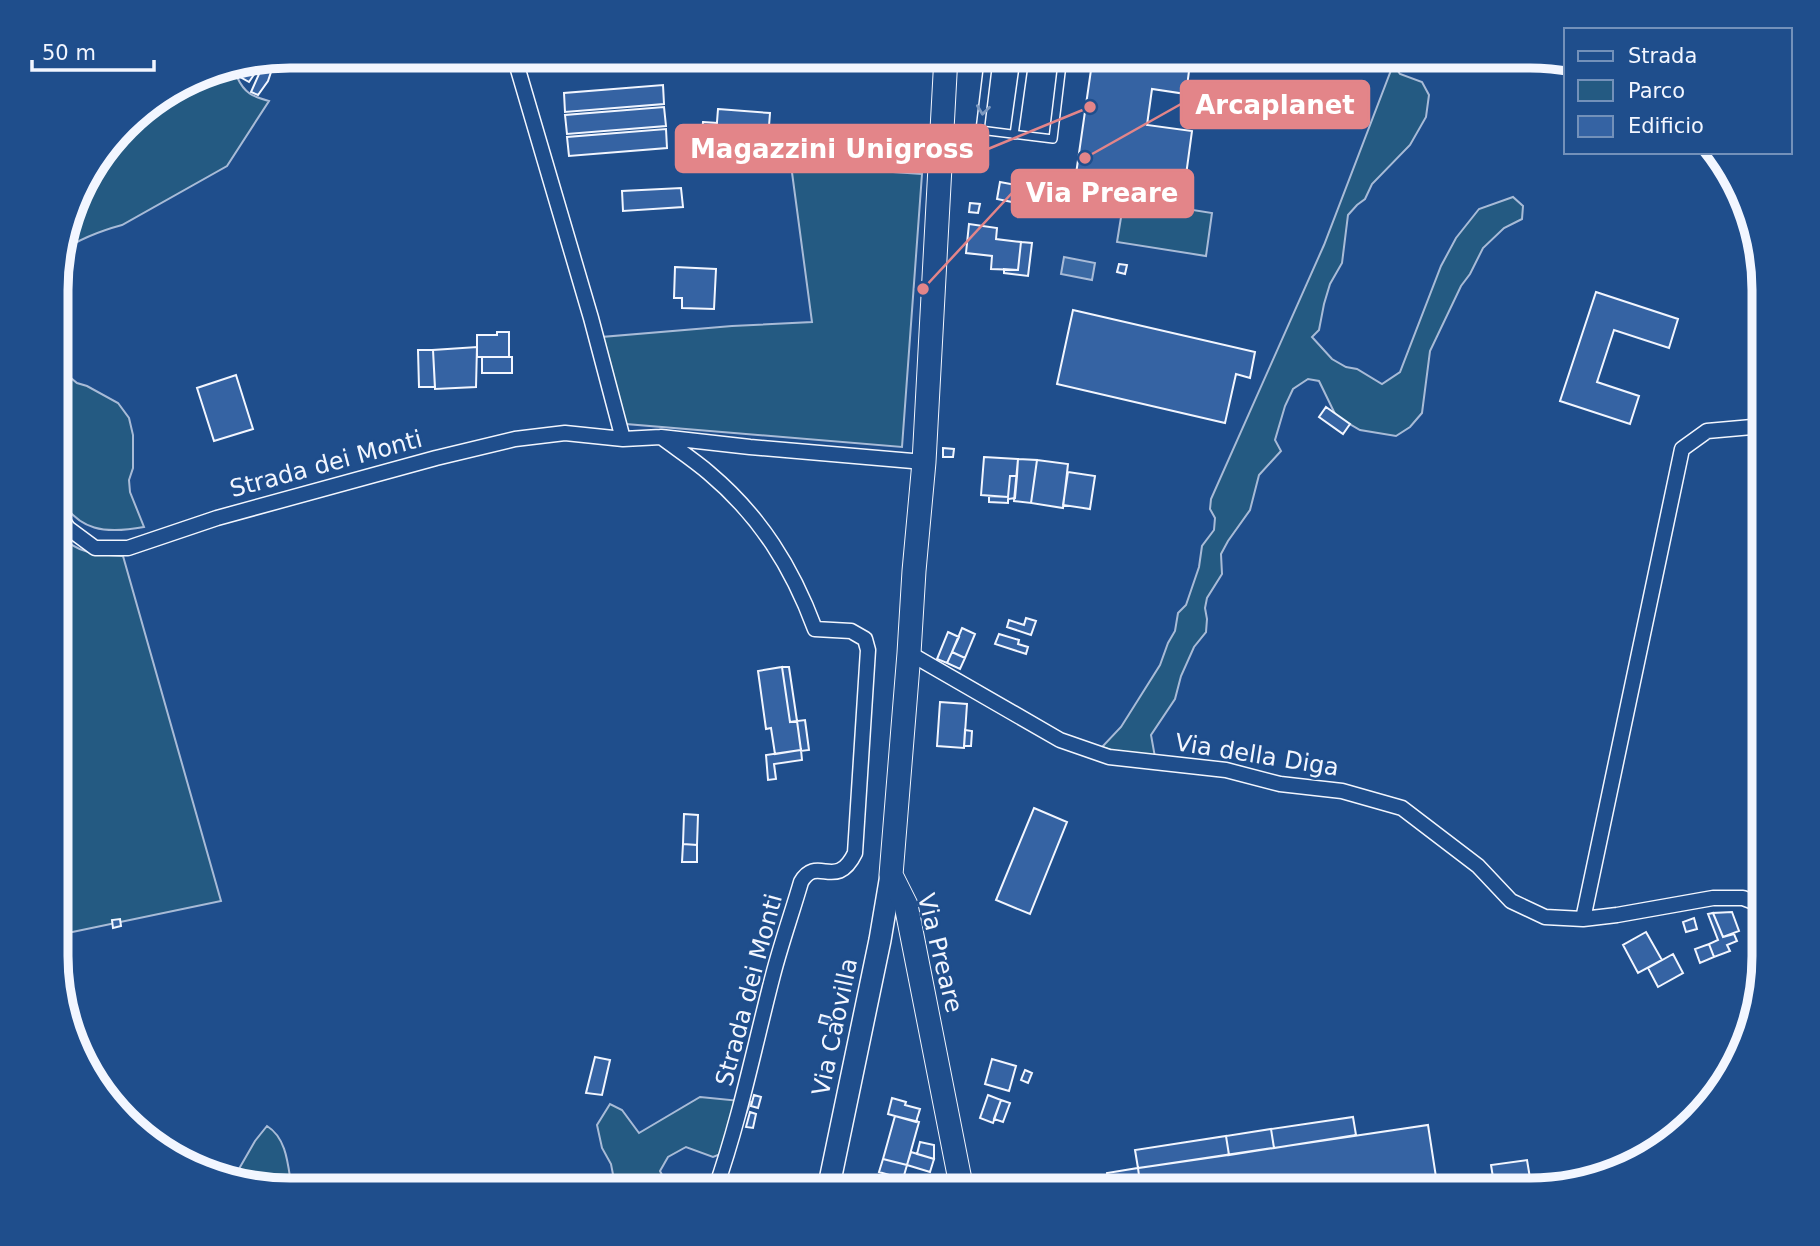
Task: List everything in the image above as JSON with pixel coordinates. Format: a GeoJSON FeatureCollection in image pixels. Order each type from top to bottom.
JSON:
{"type":"FeatureCollection","features":[{"type":"Feature","properties":{"kind":"main road","name":"Via Preare"},"geometry":{"type":"LineString","coordinates":[[945,68],[924,463],[891,875],[906,905],[960,1177]]}},
{"type":"Feature","properties":{"kind":"main road","name":"Via Caovilla"},"geometry":{"type":"LineString","coordinates":[[831,1178],[891,875]]}},
{"type":"Feature","properties":{"kind":"street"},"geometry":{"type":"LineString","coordinates":[[518,69],[592,318],[623,439]]}},
{"type":"Feature","properties":{"kind":"street"},"geometry":{"type":"LineString","coordinates":[[1583,919],[1682,449],[1707,431],[1751,426]]}},
{"type":"Feature","properties":{"kind":"street","name":"Strada dei Monti"},"geometry":{"type":"LineString","coordinates":[[68,528],[95,548],[128,548],[217,518],[436,458],[515,439],[565,433],[623,439],[661,437],[924,463]]}},
{"type":"Feature","properties":{"kind":"street","name":"Strada dei Monti"},"geometry":{"type":"LineString","coordinates":[[661,437],[709,473],[747,510],[778,550],[794,579],[815,629],[851,631],[865,639],[868,650],[855,853],[848,866],[839,872],[814,870],[806,873],[801,882],[773,974],[732,1142],[719,1178]]}},
{"type":"Feature","properties":{"kind":"street","name":"Via della Diga"},"geometry":{"type":"LineString","coordinates":[[909,653],[1060,740],[1109,757],[1226,770],[1280,784],[1342,791],[1402,808],[1478,866],[1511,901],[1545,917],[1583,919],[1713,898],[1751,901]]}},
{"type":"Feature","properties":{"kind":"lane"},"geometry":{"type":"LineString","coordinates":[[987,68],[980,130],[1054,139],[1062,68]]}},
{"type":"Feature","properties":{"kind":"lane"},"geometry":{"type":"LineString","coordinates":[[1014,135],[1023,68]]}},
{"type":"Feature","properties":{"kind":"lane"},"geometry":{"type":"LineString","coordinates":[[755,162],[843,144],[940,156]]}},
{"type":"Feature","properties":{"kind":"green space"},"geometry":{"type":"Polygon","coordinates":[[[1392,68],[1422,82],[1429,95],[1426,117],[1410,145],[1372,184],[1365,199],[1348,215],[1342,263],[1330,284],[1319,330],[1312,337],[1332,359],[1346,367],[1357,369],[1382,384],[1400,372],[1441,266],[1456,238],[1479,209],[1513,197],[1523,206],[1522,219],[1504,228],[1483,248],[1461,286],[1430,351],[1422,413],[1410,427],[1396,436],[1360,430],[1336,416],[1319,381],[1308,379],[1293,389],[1275,440],[1281,451],[1259,475],[1250,510],[1221,554],[1222,574],[1207,598],[1205,608],[1206,632],[1194,647],[1181,676],[1175,699],[1151,735],[1155,757],[1102,747],[1121,727],[1160,665],[1175,631],[1178,613],[1186,605],[1199,567],[1202,546],[1214,530],[1215,518],[1210,509],[1211,499],[1324,245],[1392,68]]]}},
{"type":"Feature","properties":{"kind":"green space"},"geometry":{"type":"Polygon","coordinates":[[[238,75],[240,83],[250,93],[269,101],[227,166],[122,225],[74,243],[85,205],[106,167],[123,144],[144,123],[167,106],[205,85],[238,75]]]}},
{"type":"Feature","properties":{"kind":"green space"},"geometry":{"type":"Polygon","coordinates":[[[791,165],[922,174],[902,447],[614,423],[590,338],[812,322],[791,165]]]}},
{"type":"Feature","properties":{"kind":"green space"},"geometry":{"type":"Polygon","coordinates":[[[1124,199],[1212,213],[1206,256],[1117,242],[1124,199]]]}},
{"type":"Feature","properties":{"kind":"green space"},"geometry":{"type":"Polygon","coordinates":[[[68,376],[77,383],[118,403],[129,418],[133,435],[130,492],[144,527],[105,530],[75,517],[68,509],[68,376]]]}},
{"type":"Feature","properties":{"kind":"green space"},"geometry":{"type":"Polygon","coordinates":[[[68,543],[88,552],[123,556],[221,901],[68,933],[68,543]]]}},
{"type":"Feature","properties":{"kind":"green space"},"geometry":{"type":"Polygon","coordinates":[[[700,1097],[751,1102],[731,1150],[713,1157],[686,1147],[668,1157],[660,1171],[664,1178],[614,1178],[611,1164],[602,1148],[597,1125],[610,1104],[622,1110],[639,1133],[700,1097]]]}},
{"type":"Feature","properties":{"kind":"green space"},"geometry":{"type":"Polygon","coordinates":[[[267,1126],[274,1132],[283,1146],[290,1178],[238,1171],[267,1126]]]}},
{"type":"Feature","properties":{"kind":"shaded area"},"geometry":{"type":"Polygon","coordinates":[[[1064,257],[1095,263],[1092,280],[1061,274],[1064,257]]]}},
{"type":"Feature","properties":{"kind":"building"},"geometry":{"type":"Polygon","coordinates":[[[1091,68],[1189,68],[1186,94],[1152,89],[1147,125],[1192,131],[1184,190],[1076,174],[1091,68]]]}},
{"type":"Feature","properties":{"kind":"building"},"geometry":{"type":"Polygon","coordinates":[[[272,70],[268,81],[258,95],[251,92],[260,71],[272,70]]]}},
{"type":"Feature","properties":{"kind":"building"},"geometry":{"type":"Polygon","coordinates":[[[255,73],[249,82],[237,75],[255,73]]]}},
{"type":"Feature","properties":{"kind":"building"},"geometry":{"type":"Polygon","coordinates":[[[663,85],[664,104],[565,112],[564,93],[663,85]]]}},
{"type":"Feature","properties":{"kind":"building"},"geometry":{"type":"Polygon","coordinates":[[[664,107],[666,126],[567,134],[565,115],[664,107]]]}},
{"type":"Feature","properties":{"kind":"building"},"geometry":{"type":"Polygon","coordinates":[[[718,109],[770,113],[768,139],[716,135],[718,109]]]}},
{"type":"Feature","properties":{"kind":"building"},"geometry":{"type":"Polygon","coordinates":[[[703,122],[717,123],[716,135],[702,134],[703,122]]]}},
{"type":"Feature","properties":{"kind":"building"},"geometry":{"type":"Polygon","coordinates":[[[666,129],[667,148],[569,156],[567,137],[666,129]]]}},
{"type":"Feature","properties":{"kind":"building"},"geometry":{"type":"Polygon","coordinates":[[[1000,182],[1016,185],[1012,202],[997,199],[1000,182]]]}},
{"type":"Feature","properties":{"kind":"building"},"geometry":{"type":"Polygon","coordinates":[[[681,188],[683,207],[623,211],[622,191],[681,188]]]}},
{"type":"Feature","properties":{"kind":"building"},"geometry":{"type":"Polygon","coordinates":[[[970,203],[980,204],[978,213],[969,212],[970,203]]]}},
{"type":"Feature","properties":{"kind":"building"},"geometry":{"type":"Polygon","coordinates":[[[969,224],[997,228],[996,239],[1021,242],[1018,270],[991,269],[992,256],[966,253],[969,224]]]}},
{"type":"Feature","properties":{"kind":"building"},"geometry":{"type":"Polygon","coordinates":[[[1021,242],[1032,243],[1028,276],[1004,273],[1004,269],[1018,270],[1021,242]]]}},
{"type":"Feature","properties":{"kind":"building"},"geometry":{"type":"Polygon","coordinates":[[[1119,264],[1127,265],[1125,274],[1117,272],[1119,264]]]}},
{"type":"Feature","properties":{"kind":"building"},"geometry":{"type":"Polygon","coordinates":[[[675,267],[716,269],[714,309],[682,308],[682,298],[674,298],[675,267]]]}},
{"type":"Feature","properties":{"kind":"building"},"geometry":{"type":"Polygon","coordinates":[[[1596,292],[1678,319],[1669,348],[1614,330],[1597,382],[1639,396],[1630,424],[1560,401],[1596,292]]]}},
{"type":"Feature","properties":{"kind":"building"},"geometry":{"type":"Polygon","coordinates":[[[1073,310],[1255,352],[1250,378],[1236,374],[1225,423],[1057,384],[1073,310]]]}},
{"type":"Feature","properties":{"kind":"building"},"geometry":{"type":"Polygon","coordinates":[[[497,332],[509,332],[509,357],[477,357],[477,335],[497,335],[497,332]]]}},
{"type":"Feature","properties":{"kind":"building"},"geometry":{"type":"Polygon","coordinates":[[[477,347],[476,387],[435,389],[433,350],[477,347]]]}},
{"type":"Feature","properties":{"kind":"building"},"geometry":{"type":"Polygon","coordinates":[[[418,350],[433,350],[435,387],[419,387],[418,350]]]}},
{"type":"Feature","properties":{"kind":"building"},"geometry":{"type":"Polygon","coordinates":[[[482,357],[512,357],[512,373],[482,373],[482,357]]]}},
{"type":"Feature","properties":{"kind":"building"},"geometry":{"type":"Polygon","coordinates":[[[236,375],[253,429],[214,441],[197,388],[236,375]]]}},
{"type":"Feature","properties":{"kind":"building"},"geometry":{"type":"Polygon","coordinates":[[[1326,407],[1350,424],[1343,434],[1319,417],[1326,407]]]}},
{"type":"Feature","properties":{"kind":"building"},"geometry":{"type":"Polygon","coordinates":[[[943,448],[954,449],[953,457],[943,457],[943,448]]]}},
{"type":"Feature","properties":{"kind":"building"},"geometry":{"type":"Polygon","coordinates":[[[984,457],[1018,459],[1017,476],[1010,476],[1008,497],[981,495],[984,457]]]}},
{"type":"Feature","properties":{"kind":"building"},"geometry":{"type":"Polygon","coordinates":[[[1018,459],[1037,460],[1031,503],[1014,501],[1018,459]]]}},
{"type":"Feature","properties":{"kind":"building"},"geometry":{"type":"Polygon","coordinates":[[[1037,460],[1068,464],[1063,508],[1031,503],[1037,460]]]}},
{"type":"Feature","properties":{"kind":"building"},"geometry":{"type":"Polygon","coordinates":[[[1068,472],[1095,476],[1090,509],[1063,505],[1068,472]]]}},
{"type":"Feature","properties":{"kind":"building"},"geometry":{"type":"Polygon","coordinates":[[[1010,476],[1017,476],[1015,498],[1008,499],[1008,503],[989,502],[989,496],[1008,497],[1010,476]]]}},
{"type":"Feature","properties":{"kind":"building"},"geometry":{"type":"Polygon","coordinates":[[[1026,618],[1036,621],[1031,635],[1007,627],[1009,620],[1024,625],[1026,618]]]}},
{"type":"Feature","properties":{"kind":"building"},"geometry":{"type":"Polygon","coordinates":[[[962,628],[975,634],[965,658],[952,652],[962,628]]]}},
{"type":"Feature","properties":{"kind":"building"},"geometry":{"type":"Polygon","coordinates":[[[948,632],[959,637],[947,663],[937,659],[948,632]]]}},
{"type":"Feature","properties":{"kind":"building"},"geometry":{"type":"Polygon","coordinates":[[[999,634],[1019,640],[1018,644],[1028,647],[1026,654],[995,644],[999,634]]]}},
{"type":"Feature","properties":{"kind":"building"},"geometry":{"type":"Polygon","coordinates":[[[952,652],[965,658],[960,669],[947,663],[952,652]]]}},
{"type":"Feature","properties":{"kind":"building"},"geometry":{"type":"Polygon","coordinates":[[[782,667],[789,667],[797,721],[790,722],[782,667]]]}},
{"type":"Feature","properties":{"kind":"building"},"geometry":{"type":"Polygon","coordinates":[[[782,667],[790,722],[797,721],[801,750],[775,754],[771,728],[766,729],[758,671],[782,667]]]}},
{"type":"Feature","properties":{"kind":"building"},"geometry":{"type":"Polygon","coordinates":[[[940,702],[967,704],[964,748],[937,746],[940,702]]]}},
{"type":"Feature","properties":{"kind":"building"},"geometry":{"type":"Polygon","coordinates":[[[805,720],[809,750],[801,751],[797,721],[805,720]]]}},
{"type":"Feature","properties":{"kind":"building"},"geometry":{"type":"Polygon","coordinates":[[[965,730],[972,731],[971,746],[964,746],[965,730]]]}},
{"type":"Feature","properties":{"kind":"building"},"geometry":{"type":"Polygon","coordinates":[[[801,750],[802,760],[774,764],[776,779],[768,780],[766,755],[801,750]]]}},
{"type":"Feature","properties":{"kind":"building"},"geometry":{"type":"Polygon","coordinates":[[[1034,808],[1067,822],[1030,914],[996,900],[1034,808]]]}},
{"type":"Feature","properties":{"kind":"building"},"geometry":{"type":"Polygon","coordinates":[[[684,814],[698,815],[697,845],[683,844],[684,814]]]}},
{"type":"Feature","properties":{"kind":"building"},"geometry":{"type":"Polygon","coordinates":[[[683,844],[697,845],[697,862],[682,862],[683,844]]]}},
{"type":"Feature","properties":{"kind":"building"},"geometry":{"type":"Polygon","coordinates":[[[1732,912],[1739,931],[1723,937],[1713,913],[1732,912]]]}},
{"type":"Feature","properties":{"kind":"building"},"geometry":{"type":"Polygon","coordinates":[[[1713,913],[1723,937],[1734,934],[1737,941],[1727,945],[1730,951],[1714,957],[1709,944],[1718,940],[1708,914],[1713,913]]]}},
{"type":"Feature","properties":{"kind":"building"},"geometry":{"type":"Polygon","coordinates":[[[1694,918],[1697,929],[1686,932],[1683,922],[1694,918]]]}},
{"type":"Feature","properties":{"kind":"building"},"geometry":{"type":"Polygon","coordinates":[[[120,919],[121,926],[113,928],[112,920],[120,919]]]}},
{"type":"Feature","properties":{"kind":"building"},"geometry":{"type":"Polygon","coordinates":[[[1646,932],[1662,960],[1638,973],[1623,945],[1646,932]]]}},
{"type":"Feature","properties":{"kind":"building"},"geometry":{"type":"Polygon","coordinates":[[[1709,944],[1714,957],[1700,963],[1695,949],[1709,944]]]}},
{"type":"Feature","properties":{"kind":"building"},"geometry":{"type":"Polygon","coordinates":[[[1673,954],[1683,973],[1658,987],[1648,968],[1673,954]]]}},
{"type":"Feature","properties":{"kind":"building"},"geometry":{"type":"Polygon","coordinates":[[[821,1015],[832,1018],[831,1025],[819,1022],[821,1015]]]}},
{"type":"Feature","properties":{"kind":"building"},"geometry":{"type":"Polygon","coordinates":[[[595,1057],[610,1060],[602,1095],[586,1093],[595,1057]]]}},
{"type":"Feature","properties":{"kind":"building"},"geometry":{"type":"Polygon","coordinates":[[[992,1059],[1016,1066],[1009,1091],[985,1084],[992,1059]]]}},
{"type":"Feature","properties":{"kind":"building"},"geometry":{"type":"Polygon","coordinates":[[[1025,1070],[1032,1073],[1028,1083],[1021,1080],[1025,1070]]]}},
{"type":"Feature","properties":{"kind":"building"},"geometry":{"type":"Polygon","coordinates":[[[754,1095],[761,1097],[758,1108],[751,1106],[754,1095]]]}},
{"type":"Feature","properties":{"kind":"building"},"geometry":{"type":"Polygon","coordinates":[[[988,1095],[1001,1100],[993,1123],[980,1118],[988,1095]]]}},
{"type":"Feature","properties":{"kind":"building"},"geometry":{"type":"Polygon","coordinates":[[[892,1098],[920,1109],[916,1122],[888,1114],[892,1098]]]}},
{"type":"Feature","properties":{"kind":"building"},"geometry":{"type":"Polygon","coordinates":[[[1001,1100],[1010,1103],[1003,1122],[994,1119],[1001,1100]]]}},
{"type":"Feature","properties":{"kind":"building"},"geometry":{"type":"Polygon","coordinates":[[[750,1112],[756,1114],[753,1128],[746,1127],[750,1112]]]}},
{"type":"Feature","properties":{"kind":"building"},"geometry":{"type":"Polygon","coordinates":[[[895,1116],[919,1122],[907,1165],[883,1159],[895,1116]]]}},
{"type":"Feature","properties":{"kind":"building"},"geometry":{"type":"Polygon","coordinates":[[[1353,1117],[1356,1135],[1274,1148],[1271,1129],[1353,1117]]]}},
{"type":"Feature","properties":{"kind":"building"},"geometry":{"type":"Polygon","coordinates":[[[1428,1125],[1436,1177],[1139,1177],[1138,1168],[1428,1125]]]}},
{"type":"Feature","properties":{"kind":"building"},"geometry":{"type":"Polygon","coordinates":[[[1271,1129],[1274,1148],[1229,1155],[1226,1136],[1271,1129]]]}},
{"type":"Feature","properties":{"kind":"building"},"geometry":{"type":"Polygon","coordinates":[[[1226,1136],[1229,1155],[1138,1168],[1135,1150],[1226,1136]]]}},
{"type":"Feature","properties":{"kind":"building"},"geometry":{"type":"Polygon","coordinates":[[[920,1142],[934,1145],[934,1159],[917,1154],[920,1142]]]}},
{"type":"Feature","properties":{"kind":"building"},"geometry":{"type":"Polygon","coordinates":[[[911,1152],[934,1159],[930,1172],[907,1165],[911,1152]]]}},
{"type":"Feature","properties":{"kind":"building"},"geometry":{"type":"Polygon","coordinates":[[[883,1159],[907,1165],[903,1178],[879,1172],[883,1159]]]}},
{"type":"Feature","properties":{"kind":"building"},"geometry":{"type":"Polygon","coordinates":[[[1527,1160],[1530,1177],[1493,1177],[1491,1165],[1527,1160]]]}},
{"type":"Feature","properties":{"kind":"building"},"geometry":{"type":"Polygon","coordinates":[[[1138,1168],[1139,1177],[1108,1177],[1107,1173],[1138,1168]]]}},
{"type":"Feature","properties":{"kind":"place","name":"Magazzini Unigross"},"geometry":{"type":"Point","coordinates":[1090,107]}},
{"type":"Feature","properties":{"kind":"place","name":"Arcaplanet"},"geometry":{"type":"Point","coordinates":[1085,158]}},
{"type":"Feature","properties":{"kind":"place","name":"Via Preare"},"geometry":{"type":"Point","coordinates":[923,289]}}]}
